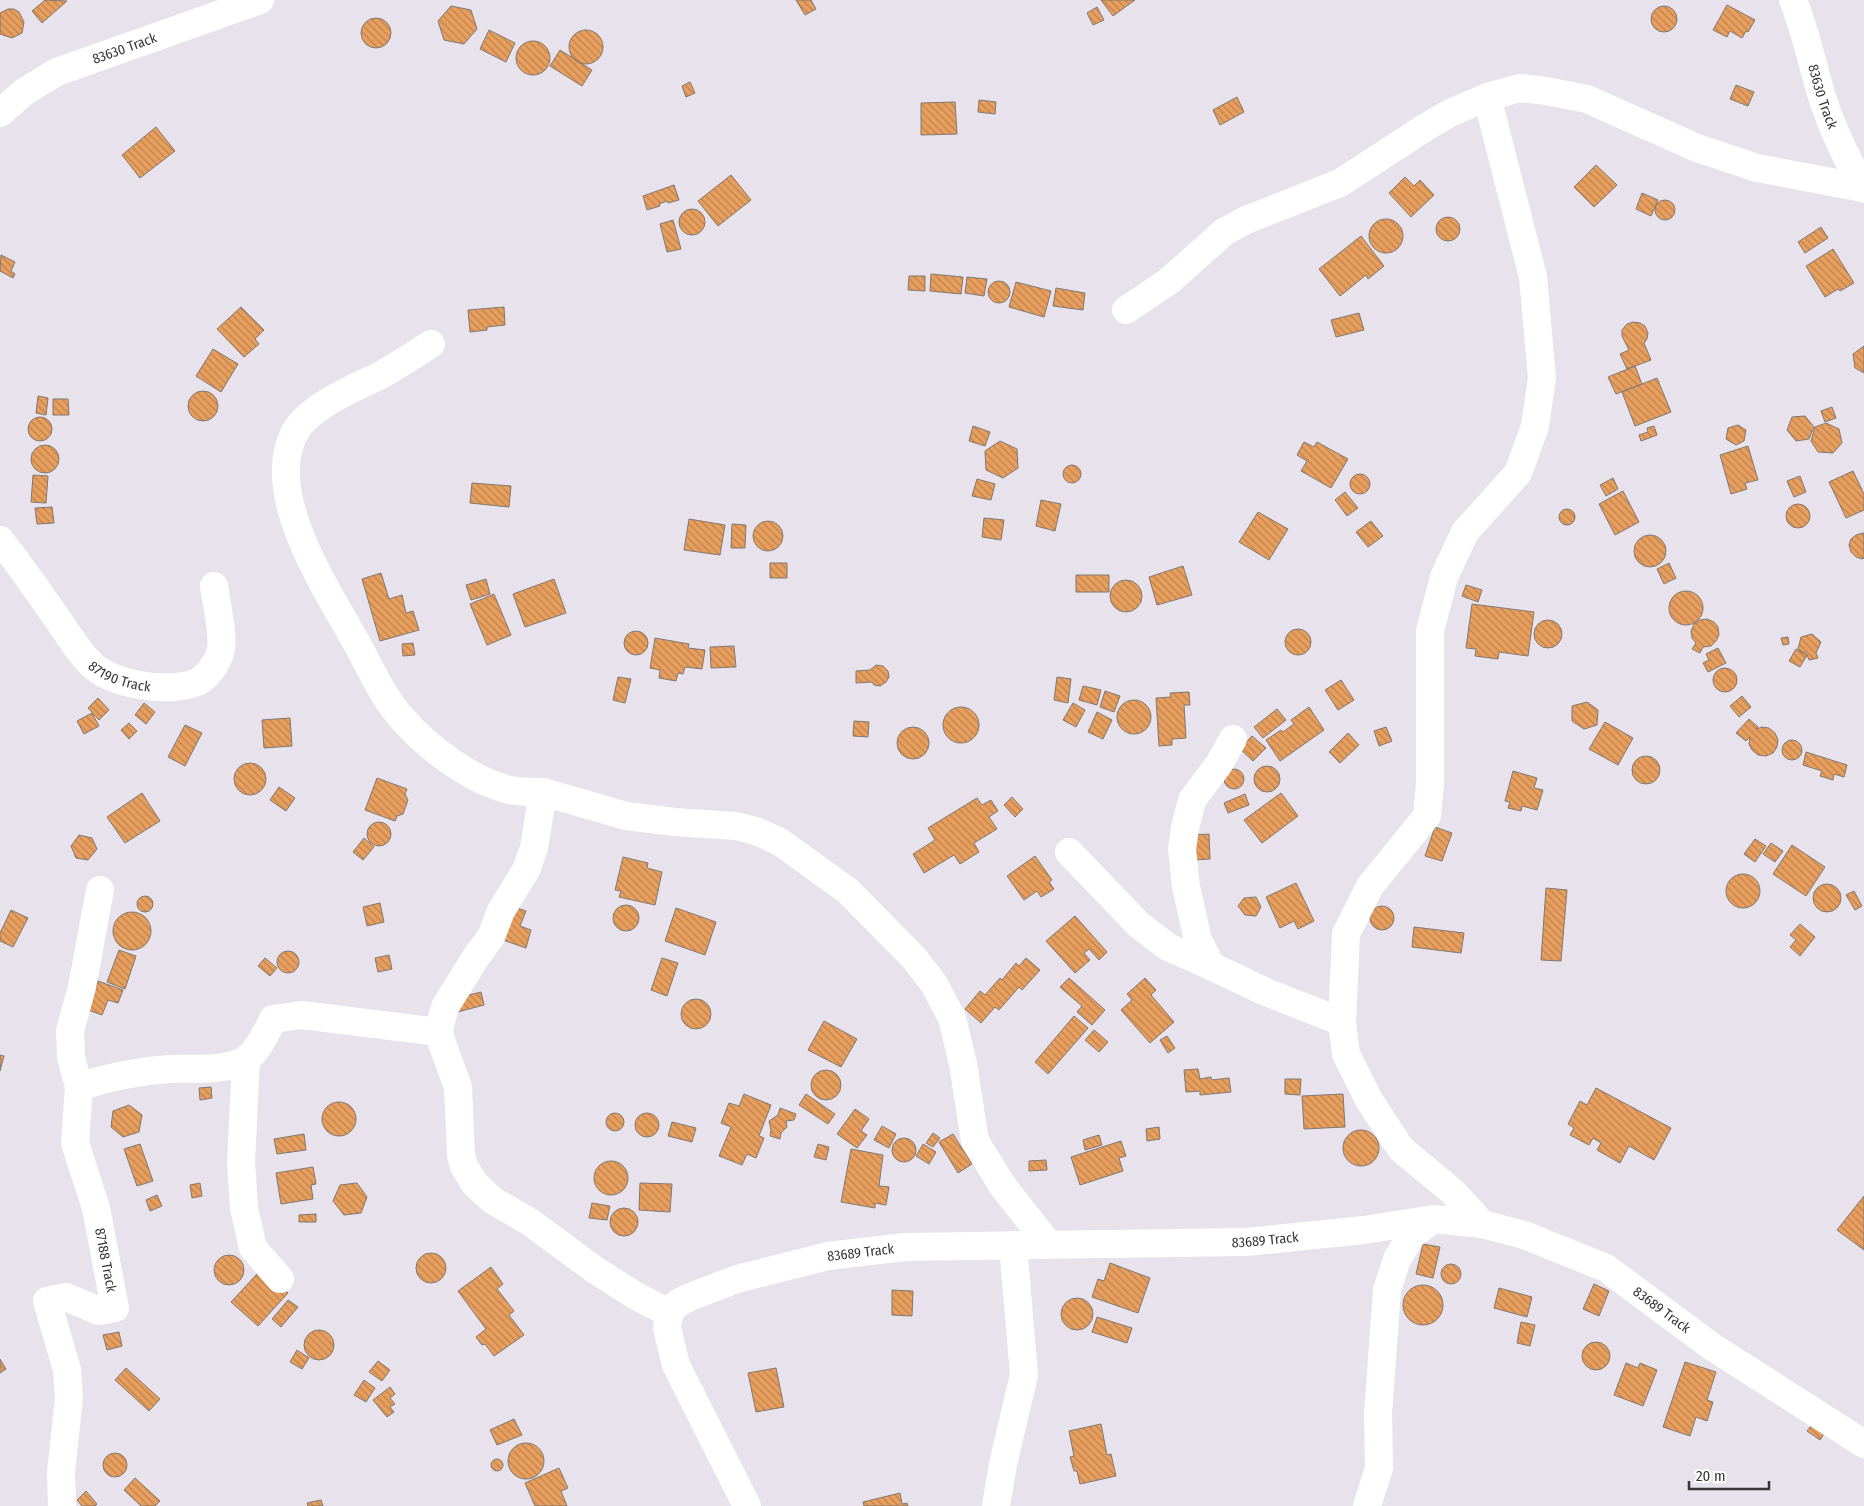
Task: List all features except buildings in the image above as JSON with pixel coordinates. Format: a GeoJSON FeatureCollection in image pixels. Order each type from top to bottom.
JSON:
{"type":"FeatureCollection","features":[{"type":"Feature","properties":{"kind":"street","name":"83630 Track"},"geometry":{"type":"LineString","coordinates":[[0,113],[24,92],[57,72],[260,0]]}},
{"type":"Feature","properties":{"kind":"street","name":"83630 Track"},"geometry":{"type":"LineString","coordinates":[[1799,8],[1822,98],[1836,134],[1864,188]]}},
{"type":"Feature","properties":{"kind":"street"},"geometry":{"type":"LineString","coordinates":[[1126,310],[1169,281],[1224,232],[1246,220],[1340,183],[1442,117],[1487,97],[1520,88],[1587,99],[1697,148],[1757,168],[1864,188]]}},
{"type":"Feature","properties":{"kind":"street"},"geometry":{"type":"LineString","coordinates":[[0,135],[24,92]]}},
{"type":"Feature","properties":{"kind":"street"},"geometry":{"type":"LineString","coordinates":[[1482,1224],[1453,1192],[1401,1149],[1369,1100],[1346,1054],[1342,1022],[1346,934],[1370,886],[1427,816],[1430,784],[1430,631],[1444,577],[1465,532],[1518,473],[1535,426],[1541,388],[1542,378],[1534,277],[1487,97]]}},
{"type":"Feature","properties":{"kind":"street"},"geometry":{"type":"LineString","coordinates":[[431,344],[380,375],[340,395],[314,412],[296,430],[289,446],[286,460],[286,480],[300,536],[314,566],[399,716],[447,758],[474,777],[515,791],[543,792],[626,816],[675,822],[736,826],[756,831],[780,842],[848,891],[914,958],[934,984],[952,1018],[963,1064],[975,1141],[1002,1185],[1049,1245]]}},
{"type":"Feature","properties":{"kind":"street","name":"87190 Track"},"geometry":{"type":"LineString","coordinates":[[0,540],[91,664],[112,677],[153,688],[177,687],[199,682],[214,667],[221,652],[222,641],[214,586]]}},
{"type":"Feature","properties":{"kind":"street"},"geometry":{"type":"LineString","coordinates":[[1211,966],[1198,940],[1186,887],[1182,849],[1192,800],[1219,764],[1233,739]]}},
{"type":"Feature","properties":{"kind":"street"},"geometry":{"type":"LineString","coordinates":[[543,792],[534,848],[526,870],[501,911],[491,936],[445,1007],[439,1032],[458,1087],[461,1154],[464,1166],[474,1183],[492,1200],[530,1222],[595,1270],[636,1296],[669,1313],[667,1328],[676,1365],[747,1506]]}},
{"type":"Feature","properties":{"kind":"street"},"geometry":{"type":"LineString","coordinates":[[1070,852],[1139,924],[1168,947],[1266,992],[1342,1022]]}},
{"type":"Feature","properties":{"kind":"street"},"geometry":{"type":"LineString","coordinates":[[100,890],[82,987],[70,1031],[71,1057],[79,1087],[101,1079],[130,1073],[221,1068],[246,1060],[264,1038],[274,1019],[302,1015],[439,1032]]}},
{"type":"Feature","properties":{"kind":"street"},"geometry":{"type":"LineString","coordinates":[[246,1060],[240,1162],[244,1208],[254,1248],[280,1279]]}},
{"type":"Feature","properties":{"kind":"street","name":"87188 Track"},"geometry":{"type":"LineString","coordinates":[[62,1506],[61,1472],[69,1398],[67,1370],[48,1301],[66,1297],[99,1311],[115,1308],[96,1208],[76,1143],[79,1087]]}},
{"type":"Feature","properties":{"kind":"street"},"geometry":{"type":"LineString","coordinates":[[1367,1506],[1379,1468],[1378,1414],[1387,1290],[1397,1259],[1412,1235],[1434,1219]]}},
{"type":"Feature","properties":{"kind":"street","name":"83689 Track"},"geometry":{"type":"LineString","coordinates":[[669,1313],[678,1303],[690,1297],[738,1279],[828,1256],[905,1247],[1246,1242],[1364,1230],[1434,1219],[1482,1224],[1524,1235],[1606,1268],[1711,1346],[1864,1444]]}},
{"type":"Feature","properties":{"kind":"street"},"geometry":{"type":"LineString","coordinates":[[996,1506],[1003,1464],[1024,1375],[1013,1245]]}}]}
